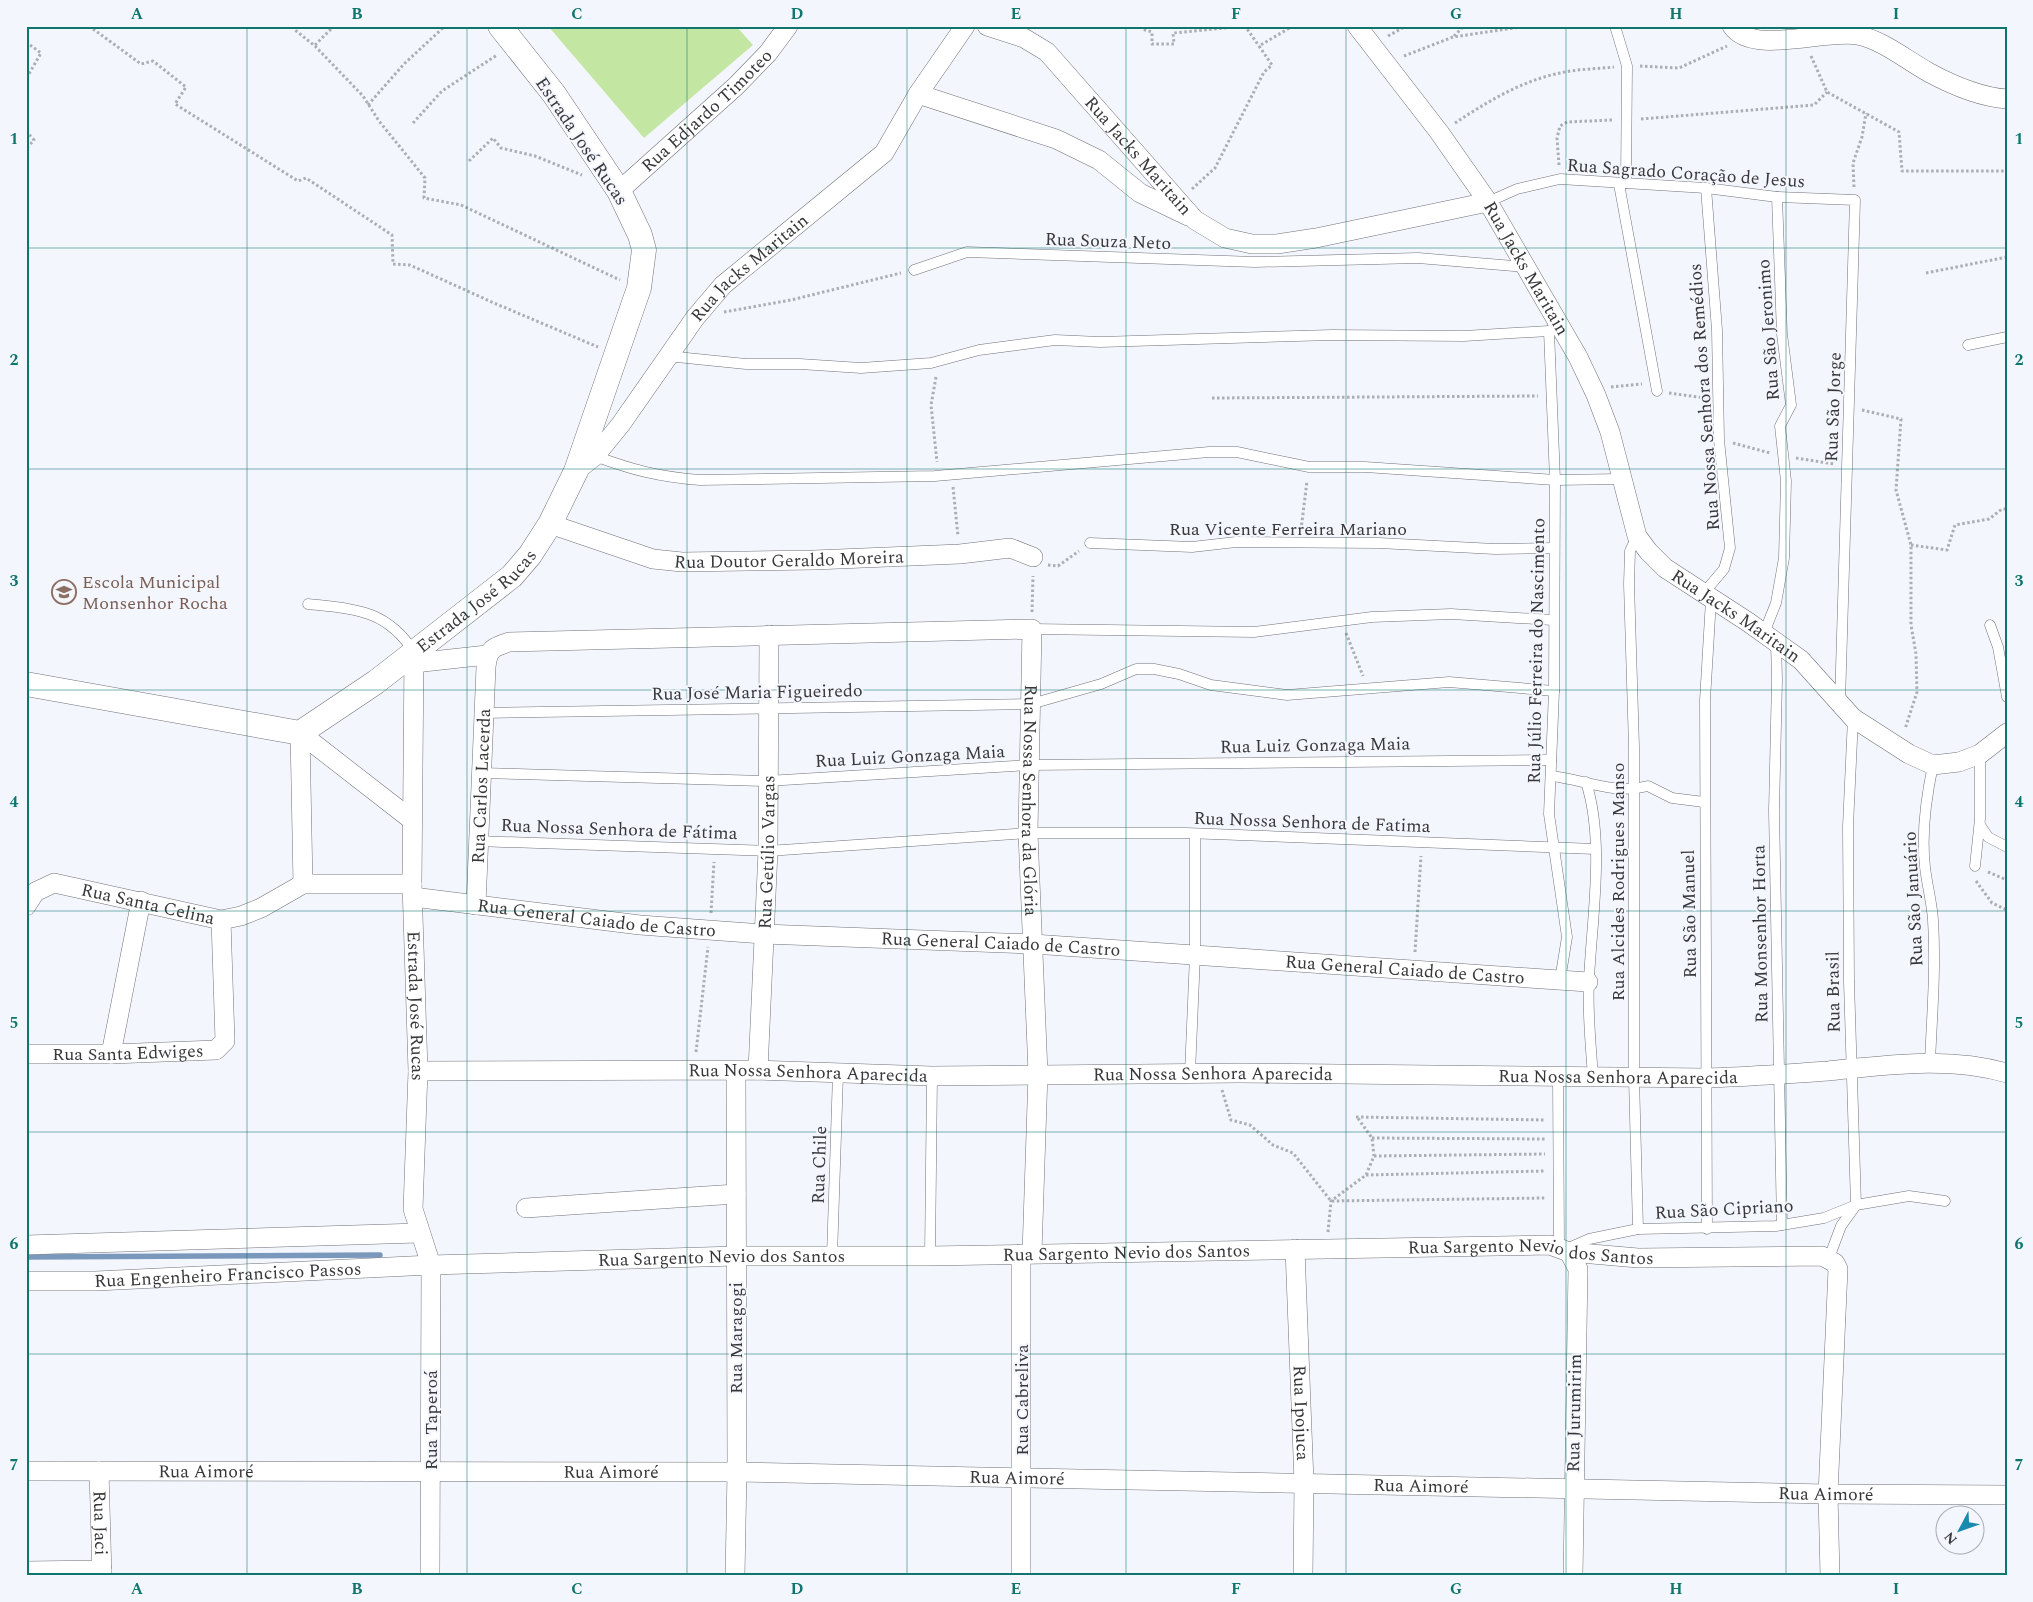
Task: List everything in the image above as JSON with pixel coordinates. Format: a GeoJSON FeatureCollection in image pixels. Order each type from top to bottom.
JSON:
{"type":"FeatureCollection","features":[{"type":"Feature","properties":{"kind":"street","name":"Rua Edjardo Timoteo"},"geometry":{"type":"LineString","coordinates":[[619,191],[736,86],[768,53],[788,26]]}},
{"type":"Feature","properties":{"kind":"street","name":"Rua Jacks Maritain"},"geometry":{"type":"LineString","coordinates":[[576,472],[595,456],[621,424],[667,356],[695,318],[723,285],[884,153],[918,94],[965,26]]}},
{"type":"Feature","properties":{"kind":"street","name":"Rua Jacks Maritain"},"geometry":{"type":"LineString","coordinates":[[987,26],[1024,38],[1047,52],[1195,220],[1226,238],[1252,244],[1277,244],[1316,238],[1488,202],[1527,267],[1554,328],[1594,389],[1610,432],[1620,479],[1637,536],[1665,568],[1800,660],[1853,718],[1899,747],[1933,764]]}},
{"type":"Feature","properties":{"kind":"street"},"geometry":{"type":"LineString","coordinates":[[1357,26],[1439,132],[1488,202]]}},
{"type":"Feature","properties":{"kind":"street"},"geometry":{"type":"LineString","coordinates":[[1737,31],[1765,41],[1802,37],[1856,35],[1876,42],[1929,72],[1974,93],[2007,99]]}},
{"type":"Feature","properties":{"kind":"street","name":"Estrada José Rucas"},"geometry":{"type":"LineString","coordinates":[[431,1265],[419,1233],[413,1209],[418,1071],[412,820],[414,657],[512,576],[530,555],[550,524],[576,472],[617,355],[639,288],[644,250],[640,235],[619,191],[554,94],[507,35]]}},
{"type":"Feature","properties":{"kind":"street"},"geometry":{"type":"LineString","coordinates":[[918,94],[1056,139],[1099,160],[1140,193],[1195,220]]}},
{"type":"Feature","properties":{"kind":"street","name":"Rua Doutor Geraldo Moreira"},"geometry":{"type":"LineString","coordinates":[[550,524],[653,560],[682,562],[814,560],[960,554],[1010,548],[1033,557]]}},
{"type":"Feature","properties":{"kind":"street"},"geometry":{"type":"LineString","coordinates":[[300,733],[414,657],[487,661],[495,647],[509,642],[769,634],[1032,629]]}},
{"type":"Feature","properties":{"kind":"street","name":"Rua Nossa Senhora da Glória"},"geometry":{"type":"LineString","coordinates":[[1027,1254],[1038,1073],[1028,833],[1032,629]]}},
{"type":"Feature","properties":{"kind":"street","name":"Rua Getúlio Vargas"},"geometry":{"type":"LineString","coordinates":[[758,1070],[768,851],[769,634]]}},
{"type":"Feature","properties":{"kind":"street","name":"Rua Carlos Lacerda"},"geometry":{"type":"LineString","coordinates":[[476,905],[477,841],[487,661]]}},
{"type":"Feature","properties":{"kind":"street"},"geometry":{"type":"LineString","coordinates":[[26,684],[300,733],[412,820]]}},
{"type":"Feature","properties":{"kind":"street"},"geometry":{"type":"LineString","coordinates":[[300,733],[303,884]]}},
{"type":"Feature","properties":{"kind":"street"},"geometry":{"type":"LineString","coordinates":[[1933,764],[1959,762],[1980,754],[2007,733]]}},
{"type":"Feature","properties":{"kind":"street","name":"Rua Santa Celina"},"geometry":{"type":"LineString","coordinates":[[26,906],[35,892],[54,882],[141,900],[221,920],[241,916],[261,908],[303,884],[413,890]]}},
{"type":"Feature","properties":{"kind":"street","name":"Rua General Caiado de Castro"},"geometry":{"type":"LineString","coordinates":[[413,890],[476,905],[640,925],[763,934],[1033,944],[1588,982]]}},
{"type":"Feature","properties":{"kind":"street"},"geometry":{"type":"LineString","coordinates":[[111,1054],[141,900]]}},
{"type":"Feature","properties":{"kind":"street","name":"Rua Santa Edwiges"},"geometry":{"type":"LineString","coordinates":[[26,1054],[111,1054],[216,1050],[225,1041],[221,920]]}},
{"type":"Feature","properties":{"kind":"street","name":"Rua Nossa Senhora Aparecida"},"geometry":{"type":"LineString","coordinates":[[418,1071],[758,1070],[932,1076],[1038,1073],[1190,1073],[1706,1078],[1778,1075],[1930,1062],[1990,1068],[2007,1073]]}},
{"type":"Feature","properties":{"kind":"street","name":"Rua Maragogi"},"geometry":{"type":"LineString","coordinates":[[735,1576],[737,1472],[736,1071]]}},
{"type":"Feature","properties":{"kind":"street"},"geometry":{"type":"LineString","coordinates":[[526,1208],[736,1194]]}},
{"type":"Feature","properties":{"kind":"street","name":"Rua Engenheiro Francisco Passos"},"geometry":{"type":"LineString","coordinates":[[26,1245],[419,1233]]}},
{"type":"Feature","properties":{"kind":"street","name":"Rua Sargento Nevio dos Santos"},"geometry":{"type":"LineString","coordinates":[[431,1265],[736,1256],[930,1256],[1295,1249],[1564,1250],[1638,1258],[1825,1257]]}},
{"type":"Feature","properties":{"kind":"street","name":"Rua Ipojuca"},"geometry":{"type":"LineString","coordinates":[[1295,1249],[1304,1482],[1303,1576]]}},
{"type":"Feature","properties":{"kind":"street","name":"Rua Jurumirim"},"geometry":{"type":"LineString","coordinates":[[1564,1250],[1578,1270],[1573,1576]]}},
{"type":"Feature","properties":{"kind":"street","name":"Rua Cabreliva"},"geometry":{"type":"LineString","coordinates":[[1021,1576],[1027,1254]]}},
{"type":"Feature","properties":{"kind":"street"},"geometry":{"type":"LineString","coordinates":[[1825,1257],[1835,1263],[1838,1270],[1828,1494],[1830,1576]]}},
{"type":"Feature","properties":{"kind":"street","name":"Rua Engenheiro Francisco Passos"},"geometry":{"type":"LineString","coordinates":[[26,1281],[105,1281],[431,1265]]}},
{"type":"Feature","properties":{"kind":"street","name":"Rua Taperoá"},"geometry":{"type":"LineString","coordinates":[[430,1576],[431,1265]]}},
{"type":"Feature","properties":{"kind":"street","name":"Rua Aimoré"},"geometry":{"type":"LineString","coordinates":[[26,1471],[737,1472],[1304,1482],[1573,1490],[2007,1495]]}},
{"type":"Feature","properties":{"kind":"street","name":"Rua Jaci"},"geometry":{"type":"LineString","coordinates":[[99,1471],[102,1573]]}},
{"type":"Feature","properties":{"kind":"street"},"geometry":{"type":"LineString","coordinates":[[26,1571],[102,1573]]}},
{"type":"Feature","properties":{"kind":"lane"},"geometry":{"type":"LineString","coordinates":[[1614,26],[1627,66],[1622,184],[1656,387]]}},
{"type":"Feature","properties":{"kind":"lane","name":"Rua Sagrado Coração de Jesus"},"geometry":{"type":"LineString","coordinates":[[1488,202],[1517,188],[1560,179],[1706,188],[1777,197],[1855,200]]}},
{"type":"Feature","properties":{"kind":"lane","name":"Rua Nossa Senhora dos Remédios"},"geometry":{"type":"LineString","coordinates":[[1706,188],[1717,330],[1719,440],[1730,548],[1724,568],[1707,597]]}},
{"type":"Feature","properties":{"kind":"lane","name":"Rua São Jeronimo"},"geometry":{"type":"LineString","coordinates":[[1770,638],[1784,558],[1786,482],[1780,426],[1791,405],[1782,334],[1777,197]]}},
{"type":"Feature","properties":{"kind":"lane","name":"Rua São Jorge"},"geometry":{"type":"LineString","coordinates":[[1840,704],[1855,200]]}},
{"type":"Feature","properties":{"kind":"lane","name":"Rua Souza Neto"},"geometry":{"type":"LineString","coordinates":[[914,270],[967,252],[1255,262],[1418,258],[1527,267]]}},
{"type":"Feature","properties":{"kind":"lane"},"geometry":{"type":"LineString","coordinates":[[667,356],[746,364],[800,364],[861,368],[940,361],[989,348],[1055,340],[1109,342],[1332,335],[1464,336],[1554,328]]}},
{"type":"Feature","properties":{"kind":"lane","name":"Rua Júlio Ferreira do Nascimento"},"geometry":{"type":"LineString","coordinates":[[1554,328],[1552,396],[1555,480],[1554,691],[1549,814],[1552,848],[1567,938],[1560,980]]}},
{"type":"Feature","properties":{"kind":"lane"},"geometry":{"type":"LineString","coordinates":[[1968,345],[2007,337]]}},
{"type":"Feature","properties":{"kind":"lane"},"geometry":{"type":"LineString","coordinates":[[595,456],[663,478],[700,480],[938,475],[1209,452],[1237,452],[1309,467],[1365,467],[1555,480],[1620,479]]}},
{"type":"Feature","properties":{"kind":"lane","name":"Rua Alcides Rodrigues Manso"},"geometry":{"type":"LineString","coordinates":[[1637,536],[1630,551],[1629,584],[1634,790],[1634,1078],[1638,1230]]}},
{"type":"Feature","properties":{"kind":"lane","name":"Rua Vicente Ferreira Mariano"},"geometry":{"type":"LineString","coordinates":[[1090,543],[1192,547],[1236,542],[1380,543],[1495,549],[1554,548]]}},
{"type":"Feature","properties":{"kind":"lane","name":"Rua São Manuel"},"geometry":{"type":"LineString","coordinates":[[1706,1229],[1704,802],[1707,597]]}},
{"type":"Feature","properties":{"kind":"lane"},"geometry":{"type":"LineString","coordinates":[[308,604],[355,609],[371,613],[384,620],[397,631],[414,657]]}},
{"type":"Feature","properties":{"kind":"lane"},"geometry":{"type":"LineString","coordinates":[[1032,629],[1254,632],[1372,617],[1451,614],[1553,620]]}},
{"type":"Feature","properties":{"kind":"lane"},"geometry":{"type":"LineString","coordinates":[[1990,624],[1998,647],[2007,696]]}},
{"type":"Feature","properties":{"kind":"lane","name":"Rua Monsenhor Horta"},"geometry":{"type":"LineString","coordinates":[[1770,638],[1777,680],[1774,811],[1782,1225]]}},
{"type":"Feature","properties":{"kind":"lane","name":"Rua José Maria Figueiredo"},"geometry":{"type":"LineString","coordinates":[[484,713],[1032,704],[1101,684],[1136,669],[1154,669],[1179,674],[1211,686],[1287,695],[1449,682],[1554,691]]}},
{"type":"Feature","properties":{"kind":"lane","name":"Rua Brasil"},"geometry":{"type":"LineString","coordinates":[[1853,718],[1848,826],[1851,1068],[1856,1205]]}},
{"type":"Feature","properties":{"kind":"lane"},"geometry":{"type":"LineString","coordinates":[[1975,866],[1980,825],[1980,754]]}},
{"type":"Feature","properties":{"kind":"lane","name":"Rua Luiz Gonzaga Maia"},"geometry":{"type":"LineString","coordinates":[[481,774],[768,781],[1030,766],[1551,760]]}},
{"type":"Feature","properties":{"kind":"lane","name":"Rua São Januário"},"geometry":{"type":"LineString","coordinates":[[1930,1062],[1934,962],[1933,918],[1924,867],[1924,837],[1926,799],[1933,764]]}},
{"type":"Feature","properties":{"kind":"lane"},"geometry":{"type":"LineString","coordinates":[[1552,776],[1586,782],[1610,789],[1634,790],[1648,786],[1672,798],[1704,802]]}},
{"type":"Feature","properties":{"kind":"lane"},"geometry":{"type":"LineString","coordinates":[[1586,782],[1590,795],[1595,849],[1595,895],[1588,982],[1592,1078]]}},
{"type":"Feature","properties":{"kind":"lane"},"geometry":{"type":"LineString","coordinates":[[1980,825],[1988,837],[2007,847]]}},
{"type":"Feature","properties":{"kind":"lane","name":"Rua Nossa Senhora de Fatima"},"geometry":{"type":"LineString","coordinates":[[1028,833],[1195,834],[1595,849]]}},
{"type":"Feature","properties":{"kind":"lane","name":"Rua Nossa Senhora de Fátima"},"geometry":{"type":"LineString","coordinates":[[477,841],[768,851],[1028,833]]}},
{"type":"Feature","properties":{"kind":"lane"},"geometry":{"type":"LineString","coordinates":[[1190,1073],[1195,955],[1195,834]]}},
{"type":"Feature","properties":{"kind":"lane","name":"Rua Chile"},"geometry":{"type":"LineString","coordinates":[[832,1256],[838,1074]]}},
{"type":"Feature","properties":{"kind":"lane"},"geometry":{"type":"LineString","coordinates":[[930,1256],[932,1076]]}},
{"type":"Feature","properties":{"kind":"lane"},"geometry":{"type":"LineString","coordinates":[[1558,1078],[1558,1198],[1564,1250]]}},
{"type":"Feature","properties":{"kind":"lane","name":"Rua São Cipriano"},"geometry":{"type":"LineString","coordinates":[[1564,1250],[1589,1239],[1638,1230],[1782,1225],[1824,1218],[1856,1205],[1909,1196],[1945,1201]]}},
{"type":"Feature","properties":{"kind":"lane"},"geometry":{"type":"LineString","coordinates":[[1825,1257],[1841,1226],[1856,1205]]}},
{"type":"Feature","properties":{"kind":"path"},"geometry":{"type":"LineString","coordinates":[[89,26],[141,64],[153,61],[186,87],[175,104],[298,181],[306,178],[392,235],[393,264],[410,265],[494,304],[617,355]]}},
{"type":"Feature","properties":{"kind":"path"},"geometry":{"type":"LineString","coordinates":[[95,31],[98,26]]}},
{"type":"Feature","properties":{"kind":"path"},"geometry":{"type":"LineString","coordinates":[[297,26],[294,30],[315,46],[368,105],[425,178],[424,198],[461,205],[639,288]]}},
{"type":"Feature","properties":{"kind":"path"},"geometry":{"type":"LineString","coordinates":[[315,46],[334,26]]}},
{"type":"Feature","properties":{"kind":"path"},"geometry":{"type":"LineString","coordinates":[[368,105],[404,64],[445,26]]}},
{"type":"Feature","properties":{"kind":"path"},"geometry":{"type":"LineString","coordinates":[[1143,26],[1142,29],[1152,32],[1152,44],[1174,44],[1173,33],[1245,26],[1272,65],[1264,72],[1214,168],[1179,201]]}},
{"type":"Feature","properties":{"kind":"path"},"geometry":{"type":"LineString","coordinates":[[1259,46],[1292,26]]}},
{"type":"Feature","properties":{"kind":"path"},"geometry":{"type":"LineString","coordinates":[[1453,38],[1464,26]]}},
{"type":"Feature","properties":{"kind":"path"},"geometry":{"type":"LineString","coordinates":[[1386,62],[1453,38],[1527,26]]}},
{"type":"Feature","properties":{"kind":"path"},"geometry":{"type":"LineString","coordinates":[[1439,132],[1496,97],[1523,85],[1559,73],[1627,66],[1679,68],[1731,45],[1737,31]]}},
{"type":"Feature","properties":{"kind":"path"},"geometry":{"type":"LineString","coordinates":[[413,123],[442,91],[507,35]]}},
{"type":"Feature","properties":{"kind":"path"},"geometry":{"type":"LineString","coordinates":[[1802,37],[1827,92],[1899,132],[1902,171],[2007,171]]}},
{"type":"Feature","properties":{"kind":"path"},"geometry":{"type":"LineString","coordinates":[[26,42],[41,53],[26,79]]}},
{"type":"Feature","properties":{"kind":"path"},"geometry":{"type":"LineString","coordinates":[[1560,179],[1557,138],[1560,126],[1567,122],[1626,120],[1814,105],[1827,92]]}},
{"type":"Feature","properties":{"kind":"path"},"geometry":{"type":"LineString","coordinates":[[1855,200],[1853,163],[1862,137],[1866,113]]}},
{"type":"Feature","properties":{"kind":"path"},"geometry":{"type":"LineString","coordinates":[[26,131],[34,140],[26,149]]}},
{"type":"Feature","properties":{"kind":"path"},"geometry":{"type":"LineString","coordinates":[[469,161],[493,138],[501,148],[535,156],[589,178]]}},
{"type":"Feature","properties":{"kind":"path"},"geometry":{"type":"LineString","coordinates":[[1926,273],[2007,258]]}},
{"type":"Feature","properties":{"kind":"path"},"geometry":{"type":"LineString","coordinates":[[695,318],[791,300],[914,270]]}},
{"type":"Feature","properties":{"kind":"path"},"geometry":{"type":"LineString","coordinates":[[938,475],[931,405],[940,361]]}},
{"type":"Feature","properties":{"kind":"path"},"geometry":{"type":"LineString","coordinates":[[1594,389],[1656,387],[1718,400]]}},
{"type":"Feature","properties":{"kind":"path"},"geometry":{"type":"LineString","coordinates":[[1212,398],[1552,396]]}},
{"type":"Feature","properties":{"kind":"path"},"geometry":{"type":"LineString","coordinates":[[1849,407],[1900,419],[1896,490],[1911,545],[1911,625],[1916,654],[1917,692],[1899,747]]}},
{"type":"Feature","properties":{"kind":"path"},"geometry":{"type":"LineString","coordinates":[[1300,543],[1309,467]]}},
{"type":"Feature","properties":{"kind":"path"},"geometry":{"type":"LineString","coordinates":[[952,474],[960,554]]}},
{"type":"Feature","properties":{"kind":"path"},"geometry":{"type":"LineString","coordinates":[[1911,545],[1947,550],[1955,525],[1989,519],[2002,509],[2007,509]]}},
{"type":"Feature","properties":{"kind":"path"},"geometry":{"type":"LineString","coordinates":[[1033,557],[1040,564],[1058,566],[1090,543]]}},
{"type":"Feature","properties":{"kind":"path"},"geometry":{"type":"LineString","coordinates":[[1032,629],[1033,557]]}},
{"type":"Feature","properties":{"kind":"path"},"geometry":{"type":"LineString","coordinates":[[1341,620],[1368,688]]}},
{"type":"Feature","properties":{"kind":"path"},"geometry":{"type":"LineString","coordinates":[[1414,970],[1422,842]]}},
{"type":"Feature","properties":{"kind":"path"},"geometry":{"type":"LineString","coordinates":[[694,1071],[710,930],[715,849]]}},
{"type":"Feature","properties":{"kind":"path"},"geometry":{"type":"LineString","coordinates":[[2007,880],[1975,866],[1976,881],[1992,903],[2007,910]]}},
{"type":"Feature","properties":{"kind":"path"},"geometry":{"type":"LineString","coordinates":[[1219,1074],[1223,1098],[1231,1120],[1250,1125],[1273,1145],[1293,1153],[1331,1201],[1326,1249]]}},
{"type":"Feature","properties":{"kind":"path"},"geometry":{"type":"LineString","coordinates":[[1331,1201],[1366,1176],[1374,1156],[1372,1138],[1356,1117],[1558,1120]]}},
{"type":"Feature","properties":{"kind":"path"},"geometry":{"type":"LineString","coordinates":[[1372,1138],[1558,1139]]}},
{"type":"Feature","properties":{"kind":"path"},"geometry":{"type":"LineString","coordinates":[[1374,1156],[1558,1153]]}},
{"type":"Feature","properties":{"kind":"path"},"geometry":{"type":"LineString","coordinates":[[1366,1176],[1558,1170]]}},
{"type":"Feature","properties":{"kind":"path"},"geometry":{"type":"LineString","coordinates":[[1331,1201],[1558,1198]]}},
{"type":"Feature","properties":{"kind":"green space"},"geometry":{"type":"Polygon","coordinates":[[[548,26],[736,26],[753,45],[644,138],[548,26]]]}},
{"type":"Feature","properties":{"kind":"waterway"},"geometry":{"type":"LineString","coordinates":[[26,1257],[380,1255]]}},
{"type":"Feature","properties":{"kind":"place","name":"Escola Municipal Monsenhor Rocha"},"geometry":{"type":"Point","coordinates":[64,592]}}]}
